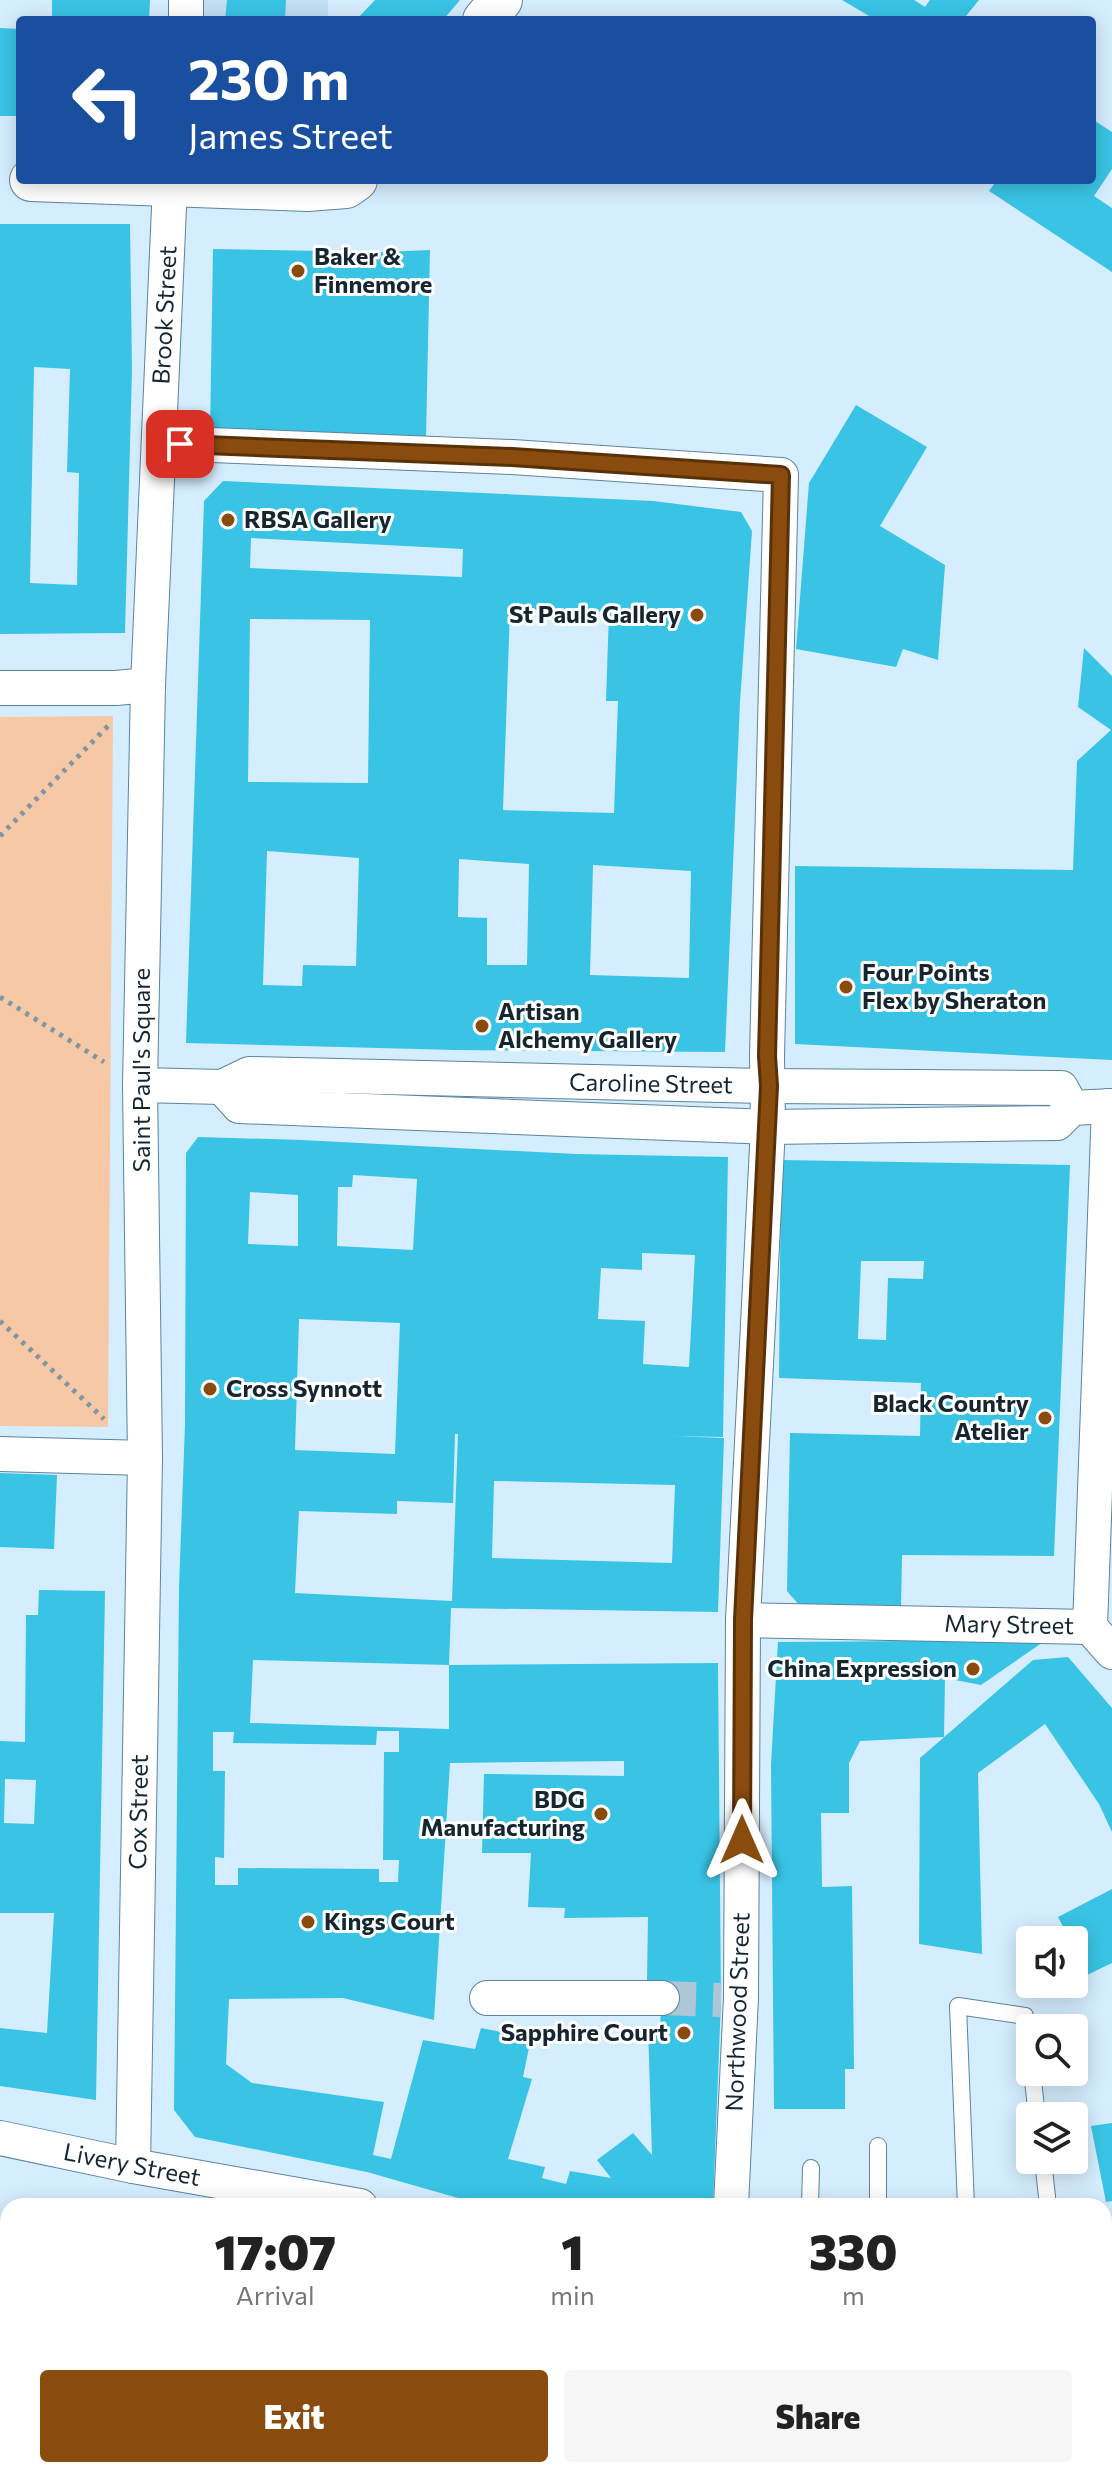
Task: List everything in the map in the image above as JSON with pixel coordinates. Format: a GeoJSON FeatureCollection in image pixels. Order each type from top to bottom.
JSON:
{"type":"FeatureCollection","features":[{"type":"Feature","properties":{"kind":"street"},"geometry":{"type":"LineString","coordinates":[[487,16],[501,0]]}},
{"type":"Feature","properties":{"kind":"street","name":"Brook Street"},"geometry":{"type":"LineString","coordinates":[[148,685],[159,443],[180,184]]}},
{"type":"Feature","properties":{"kind":"street"},"geometry":{"type":"LineString","coordinates":[[198,184],[307,190],[350,184]]}},
{"type":"Feature","properties":{"kind":"street","name":"Northwood Street"},"geometry":{"type":"LineString","coordinates":[[159,443],[512,457],[781,475],[767,1056],[768,1127],[743,1620],[731,1998],[731,2198]]}},
{"type":"Feature","properties":{"kind":"street"},"geometry":{"type":"LineString","coordinates":[[0,688],[148,685]]}},
{"type":"Feature","properties":{"kind":"street","name":"Saint Paul's Square"},"geometry":{"type":"LineString","coordinates":[[145,1458],[140,1085],[148,685]]}},
{"type":"Feature","properties":{"kind":"street","name":"Caroline Street"},"geometry":{"type":"LineString","coordinates":[[140,1085],[222,1087],[249,1074],[769,1086],[1061,1088],[1072,1108]]}},
{"type":"Feature","properties":{"kind":"street","name":"Caroline Street"},"geometry":{"type":"LineString","coordinates":[[222,1087],[239,1106],[768,1127],[1057,1123],[1072,1108],[1110,1106]]}},
{"type":"Feature","properties":{"kind":"street","name":"Mary Street"},"geometry":{"type":"LineString","coordinates":[[743,1620],[1101,1639],[1110,1106]]}},
{"type":"Feature","properties":{"kind":"street"},"geometry":{"type":"LineString","coordinates":[[0,1454],[145,1458]]}},
{"type":"Feature","properties":{"kind":"street","name":"Cox Street"},"geometry":{"type":"LineString","coordinates":[[133,2166],[145,1458]]}},
{"type":"Feature","properties":{"kind":"street"},"geometry":{"type":"LineString","coordinates":[[487,1998],[662,1998]]}},
{"type":"Feature","properties":{"kind":"street","name":"Livery Street"},"geometry":{"type":"LineString","coordinates":[[0,2138],[133,2166],[315,2198]]}},
{"type":"Feature","properties":{"kind":"lane"},"geometry":{"type":"LineString","coordinates":[[966,2198],[958,2006],[1016,2015]]}},
{"type":"Feature","properties":{"kind":"lane"},"geometry":{"type":"LineString","coordinates":[[878,2146],[878,2198]]}},
{"type":"Feature","properties":{"kind":"lane"},"geometry":{"type":"LineString","coordinates":[[810,2198],[811,2168]]}},
{"type":"Feature","properties":{"kind":"lane"},"geometry":{"type":"LineString","coordinates":[[1045,2174],[1047,2198]]}},
{"type":"Feature","properties":{"kind":"path"},"geometry":{"type":"LineString","coordinates":[[0,836],[148,685]]}},
{"type":"Feature","properties":{"kind":"path"},"geometry":{"type":"LineString","coordinates":[[0,997],[104,1062]]}},
{"type":"Feature","properties":{"kind":"path"},"geometry":{"type":"LineString","coordinates":[[0,1321],[145,1458]]}},
{"type":"Feature","properties":{"kind":"shaded area"},"geometry":{"type":"Polygon","coordinates":[[[202,0],[328,0],[328,16],[202,16],[202,0]]]}},
{"type":"Feature","properties":{"kind":"shaded area"},"geometry":{"type":"Polygon","coordinates":[[[113,716],[108,1427],[0,1426],[0,717],[113,716]]]}},
{"type":"Feature","properties":{"kind":"building"},"geometry":{"type":"Polygon","coordinates":[[[52,0],[150,0],[149,16],[52,16],[52,0]]]}},
{"type":"Feature","properties":{"kind":"building"},"geometry":{"type":"Polygon","coordinates":[[[227,0],[286,0],[285,16],[225,16],[227,0]]]}},
{"type":"Feature","properties":{"kind":"building"},"geometry":{"type":"Polygon","coordinates":[[[375,0],[460,0],[446,16],[360,16],[375,0]]]}},
{"type":"Feature","properties":{"kind":"building"},"geometry":{"type":"Polygon","coordinates":[[[842,0],[914,0],[925,7],[930,0],[979,0],[966,16],[869,16],[842,0]]]}},
{"type":"Feature","properties":{"kind":"building"},"geometry":{"type":"Polygon","coordinates":[[[0,28],[16,29],[16,116],[0,116],[0,28]]]}},
{"type":"Feature","properties":{"kind":"building"},"geometry":{"type":"Polygon","coordinates":[[[1096,122],[1112,132],[1112,169],[1094,196],[1112,208],[1112,272],[989,191],[994,184],[1096,184],[1096,122]]]}},
{"type":"Feature","properties":{"kind":"building"},"geometry":{"type":"Polygon","coordinates":[[[0,224],[130,224],[132,370],[125,633],[0,634],[0,224]],[[34,367],[30,583],[77,585],[79,473],[67,472],[70,369],[34,367]]]}},
{"type":"Feature","properties":{"kind":"building","name":"Baker & Finnemore"},"geometry":{"type":"Polygon","coordinates":[[[213,249],[430,250],[426,438],[210,434],[213,249]]]}},
{"type":"Feature","properties":{"kind":"building"},"geometry":{"type":"Polygon","coordinates":[[[856,405],[927,447],[880,526],[945,565],[938,660],[903,649],[896,667],[796,649],[809,483],[856,405]]]}},
{"type":"Feature","properties":{"kind":"building"},"geometry":{"type":"Polygon","coordinates":[[[223,481],[653,501],[741,512],[752,531],[740,702],[725,1052],[455,1050],[186,1043],[204,501],[223,481]],[[251,538],[250,568],[462,577],[463,549],[251,538]],[[510,609],[503,810],[614,813],[618,701],[606,701],[609,612],[510,609]],[[250,619],[248,782],[368,783],[370,620],[250,619]],[[267,851],[263,985],[302,986],[303,965],[356,966],[359,858],[267,851]],[[459,859],[458,917],[487,918],[487,965],[527,965],[529,864],[459,859]],[[593,865],[590,975],[689,978],[691,871],[593,865]]]}},
{"type":"Feature","properties":{"kind":"building"},"geometry":{"type":"Polygon","coordinates":[[[1084,648],[1112,676],[1112,1060],[795,1044],[795,866],[1073,870],[1077,761],[1111,730],[1078,707],[1084,648]]]}},
{"type":"Feature","properties":{"kind":"building"},"geometry":{"type":"Polygon","coordinates":[[[198,1137],[576,1154],[728,1157],[723,1437],[673,1436],[724,1438],[718,1612],[451,1608],[449,1665],[718,1663],[721,2000],[713,2198],[458,2198],[367,2172],[195,2137],[174,2110],[179,1588],[185,1424],[186,1153],[198,1137]],[[353,1175],[352,1187],[338,1187],[337,1246],[413,1250],[417,1179],[353,1175]],[[250,1192],[248,1244],[298,1246],[298,1195],[250,1192]],[[642,1253],[642,1270],[601,1268],[598,1319],[645,1321],[643,1364],[689,1367],[695,1255],[642,1253]],[[299,1319],[295,1450],[395,1454],[400,1323],[299,1319]],[[455,1434],[453,1503],[397,1501],[397,1514],[299,1511],[295,1593],[452,1601],[458,1434],[455,1434]],[[494,1481],[492,1558],[672,1563],[675,1485],[494,1481]],[[253,1660],[250,1723],[449,1729],[449,1665],[253,1660]],[[377,1731],[376,1745],[233,1743],[234,1732],[213,1732],[213,1771],[225,1771],[224,1858],[215,1857],[215,1885],[238,1885],[238,1868],[379,1869],[379,1882],[398,1882],[399,1860],[383,1860],[384,1752],[399,1752],[399,1731],[377,1731]],[[624,1761],[450,1763],[434,2020],[343,1998],[229,1999],[226,2064],[252,2083],[384,2102],[373,2155],[391,2159],[423,2040],[475,2049],[481,2028],[531,2038],[523,2077],[532,2079],[508,2159],[545,2167],[542,2178],[566,2184],[570,2171],[611,2178],[597,2160],[633,2133],[652,2155],[648,2028],[660,2028],[663,1980],[647,1981],[648,1917],[564,1918],[565,1908],[528,1907],[531,1853],[482,1853],[484,1774],[624,1776],[624,1761]]]}},
{"type":"Feature","properties":{"kind":"building"},"geometry":{"type":"Polygon","coordinates":[[[781,1160],[1070,1165],[1054,1556],[902,1555],[901,1609],[800,1606],[787,1591],[790,1433],[920,1436],[921,1383],[779,1378],[781,1160]],[[861,1261],[858,1339],[886,1340],[888,1278],[923,1279],[924,1261],[861,1261]]]}},
{"type":"Feature","properties":{"kind":"building"},"geometry":{"type":"Polygon","coordinates":[[[0,1473],[57,1475],[54,1549],[0,1547],[0,1473]]]}},
{"type":"Feature","properties":{"kind":"building"},"geometry":{"type":"Polygon","coordinates":[[[39,1590],[105,1591],[96,2100],[0,2086],[0,2028],[47,2033],[54,1913],[0,1913],[0,1741],[25,1742],[26,1615],[38,1615],[39,1590]],[[5,1779],[4,1823],[34,1824],[36,1780],[5,1779]]]}},
{"type":"Feature","properties":{"kind":"building"},"geometry":{"type":"Polygon","coordinates":[[[1046,1640],[981,1685],[945,1678],[944,1737],[860,1741],[849,1763],[849,1813],[821,1813],[822,1887],[852,1886],[854,2069],[845,2069],[845,2109],[774,2109],[771,1764],[778,1642],[1046,1640]]]}},
{"type":"Feature","properties":{"kind":"building"},"geometry":{"type":"Polygon","coordinates":[[[1068,1657],[1112,1708],[1112,1832],[1099,1804],[1045,1724],[978,1773],[982,1954],[919,1944],[920,1758],[1033,1660],[1068,1657]]]}},
{"type":"Feature","properties":{"kind":"building"},"geometry":{"type":"Polygon","coordinates":[[[1112,1889],[1112,1963],[1088,1975],[1088,1926],[1063,1926],[1058,1917],[1112,1889]]]}},
{"type":"Feature","properties":{"kind":"building"},"geometry":{"type":"Polygon","coordinates":[[[1112,2123],[1112,2198],[1105,2198],[1091,2126],[1112,2123]]]}},
{"type":"Feature","properties":{"kind":"tunnel"},"geometry":{"type":"LineString","coordinates":[[662,1998],[721,2000]]}},
{"type":"Feature","properties":{"kind":"place","name":"Baker & Finnemore"},"geometry":{"type":"Point","coordinates":[298,271]}},
{"type":"Feature","properties":{"kind":"place","name":"RBSA Gallery"},"geometry":{"type":"Point","coordinates":[228,520]}},
{"type":"Feature","properties":{"kind":"place","name":"St Pauls Gallery"},"geometry":{"type":"Point","coordinates":[697,615]}},
{"type":"Feature","properties":{"kind":"place","name":"Four Points Flex by Sheraton"},"geometry":{"type":"Point","coordinates":[846,987]}},
{"type":"Feature","properties":{"kind":"place","name":"Artisan Alchemy Gallery"},"geometry":{"type":"Point","coordinates":[482,1026]}},
{"type":"Feature","properties":{"kind":"place","name":"Cross Synnott"},"geometry":{"type":"Point","coordinates":[210,1389]}},
{"type":"Feature","properties":{"kind":"place","name":"Black Country Atelier"},"geometry":{"type":"Point","coordinates":[1045,1418]}},
{"type":"Feature","properties":{"kind":"place","name":"China Expression"},"geometry":{"type":"Point","coordinates":[973,1669]}},
{"type":"Feature","properties":{"kind":"place","name":"BDG Manufacturing"},"geometry":{"type":"Point","coordinates":[601,1814]}},
{"type":"Feature","properties":{"kind":"place","name":"Kings Court"},"geometry":{"type":"Point","coordinates":[308,1922]}},
{"type":"Feature","properties":{"kind":"place","name":"Sapphire Court"},"geometry":{"type":"Point","coordinates":[684,2033]}},
{"type":"Feature","properties":{"kind":"route"},"geometry":{"type":"LineString","coordinates":[[180,444],[512,457],[781,475],[767,1056],[768,1127],[743,1620],[742,1840]]}}]}
